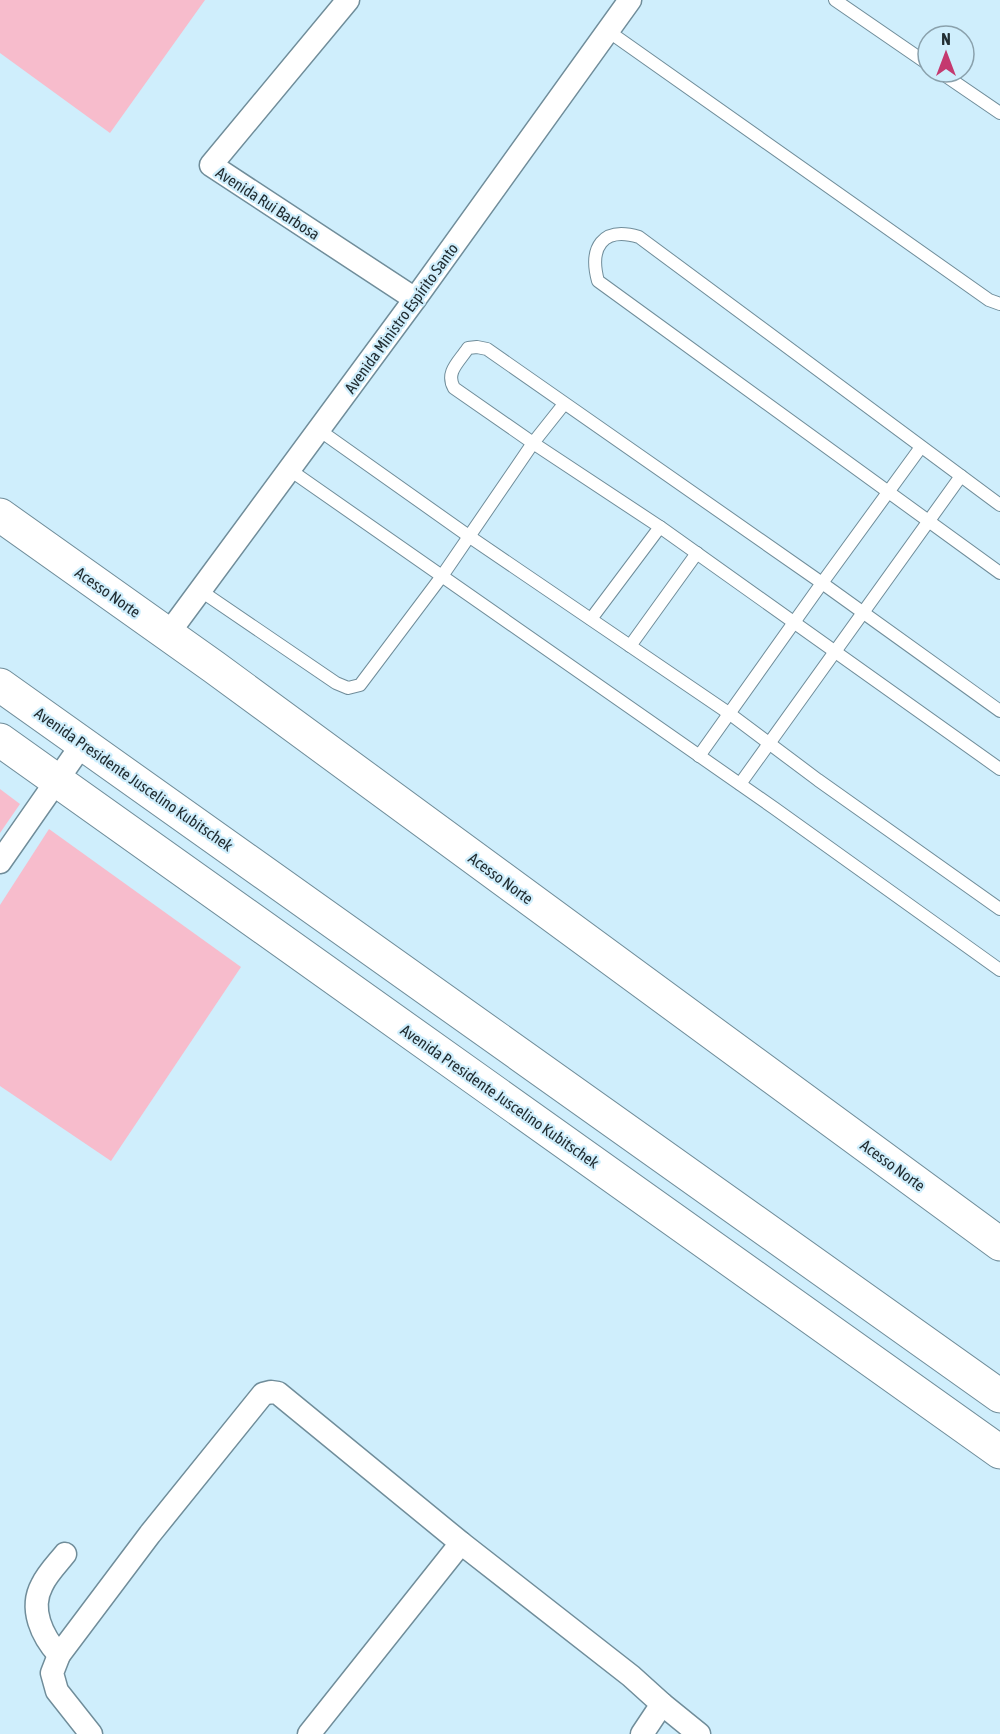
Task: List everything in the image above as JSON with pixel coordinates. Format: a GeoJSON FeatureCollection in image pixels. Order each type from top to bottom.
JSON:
{"type":"FeatureCollection","features":[{"type":"Feature","properties":{"kind":"main road","name":"Acesso Norte"},"geometry":{"type":"LineString","coordinates":[[0,515],[168,634],[1000,1244]]}},
{"type":"Feature","properties":{"kind":"main road","name":"Avenida Presidente Juscelino Kubitschek"},"geometry":{"type":"LineString","coordinates":[[0,685],[1000,1396]]}},
{"type":"Feature","properties":{"kind":"main road","name":"Avenida Presidente Juscelino Kubitschek"},"geometry":{"type":"LineString","coordinates":[[0,740],[1000,1452]]}},
{"type":"Feature","properties":{"kind":"street","name":"Avenida Rui Barbosa"},"geometry":{"type":"LineString","coordinates":[[348,0],[211,165],[415,300]]}},
{"type":"Feature","properties":{"kind":"street","name":"Avenida Ministro Espírito Santo"},"geometry":{"type":"LineString","coordinates":[[168,634],[415,300],[630,0]]}},
{"type":"Feature","properties":{"kind":"street"},"geometry":{"type":"LineString","coordinates":[[0,862],[83,743]]}},
{"type":"Feature","properties":{"kind":"street"},"geometry":{"type":"LineString","coordinates":[[86,1733],[57,1691],[52,1673],[59,1655],[197,1475],[263,1394],[271,1392],[278,1393],[461,1543],[631,1676],[699,1734]]}},
{"type":"Feature","properties":{"kind":"street"},"geometry":{"type":"LineString","coordinates":[[309,1734],[461,1543]]}},
{"type":"Feature","properties":{"kind":"street"},"geometry":{"type":"LineString","coordinates":[[59,1655],[47,1642],[35,1603],[42,1585],[65,1554]]}},
{"type":"Feature","properties":{"kind":"street"},"geometry":{"type":"LineString","coordinates":[[642,1734],[662,1704]]}},
{"type":"Feature","properties":{"kind":"lane"},"geometry":{"type":"LineString","coordinates":[[835,0],[916,56]]}},
{"type":"Feature","properties":{"kind":"lane"},"geometry":{"type":"LineString","coordinates":[[608,31],[989,300],[1000,304]]}},
{"type":"Feature","properties":{"kind":"lane"},"geometry":{"type":"LineString","coordinates":[[958,84],[1000,113]]}},
{"type":"Feature","properties":{"kind":"lane"},"geometry":{"type":"LineString","coordinates":[[1000,505],[639,237],[623,232],[610,236],[598,246],[594,264],[598,281],[928,523],[1000,573]]}},
{"type":"Feature","properties":{"kind":"lane"},"geometry":{"type":"LineString","coordinates":[[1000,711],[822,583],[487,349],[477,346],[468,348],[450,375],[454,388],[660,527],[1000,770]]}},
{"type":"Feature","properties":{"kind":"lane"},"geometry":{"type":"LineString","coordinates":[[201,591],[336,683],[348,688],[360,685],[442,576],[533,443],[564,404]]}},
{"type":"Feature","properties":{"kind":"lane"},"geometry":{"type":"LineString","coordinates":[[319,430],[470,537],[730,714],[1000,909]]}},
{"type":"Feature","properties":{"kind":"lane"},"geometry":{"type":"LineString","coordinates":[[699,756],[921,447]]}},
{"type":"Feature","properties":{"kind":"lane"},"geometry":{"type":"LineString","coordinates":[[290,470],[740,784],[1000,970]]}},
{"type":"Feature","properties":{"kind":"lane"},"geometry":{"type":"LineString","coordinates":[[740,784],[961,476]]}},
{"type":"Feature","properties":{"kind":"lane"},"geometry":{"type":"LineString","coordinates":[[591,619],[660,527]]}},
{"type":"Feature","properties":{"kind":"lane"},"geometry":{"type":"LineString","coordinates":[[630,646],[697,553]]}},
{"type":"Feature","properties":{"kind":"shaded area"},"geometry":{"type":"Polygon","coordinates":[[[0,0],[205,0],[110,133],[0,53],[0,0]]]}},
{"type":"Feature","properties":{"kind":"shaded area"},"geometry":{"type":"Polygon","coordinates":[[[0,789],[20,804],[0,833],[0,789]]]}},
{"type":"Feature","properties":{"kind":"shaded area"},"geometry":{"type":"Polygon","coordinates":[[[49,829],[241,967],[111,1161],[0,1086],[0,905],[49,829]]]}}]}
